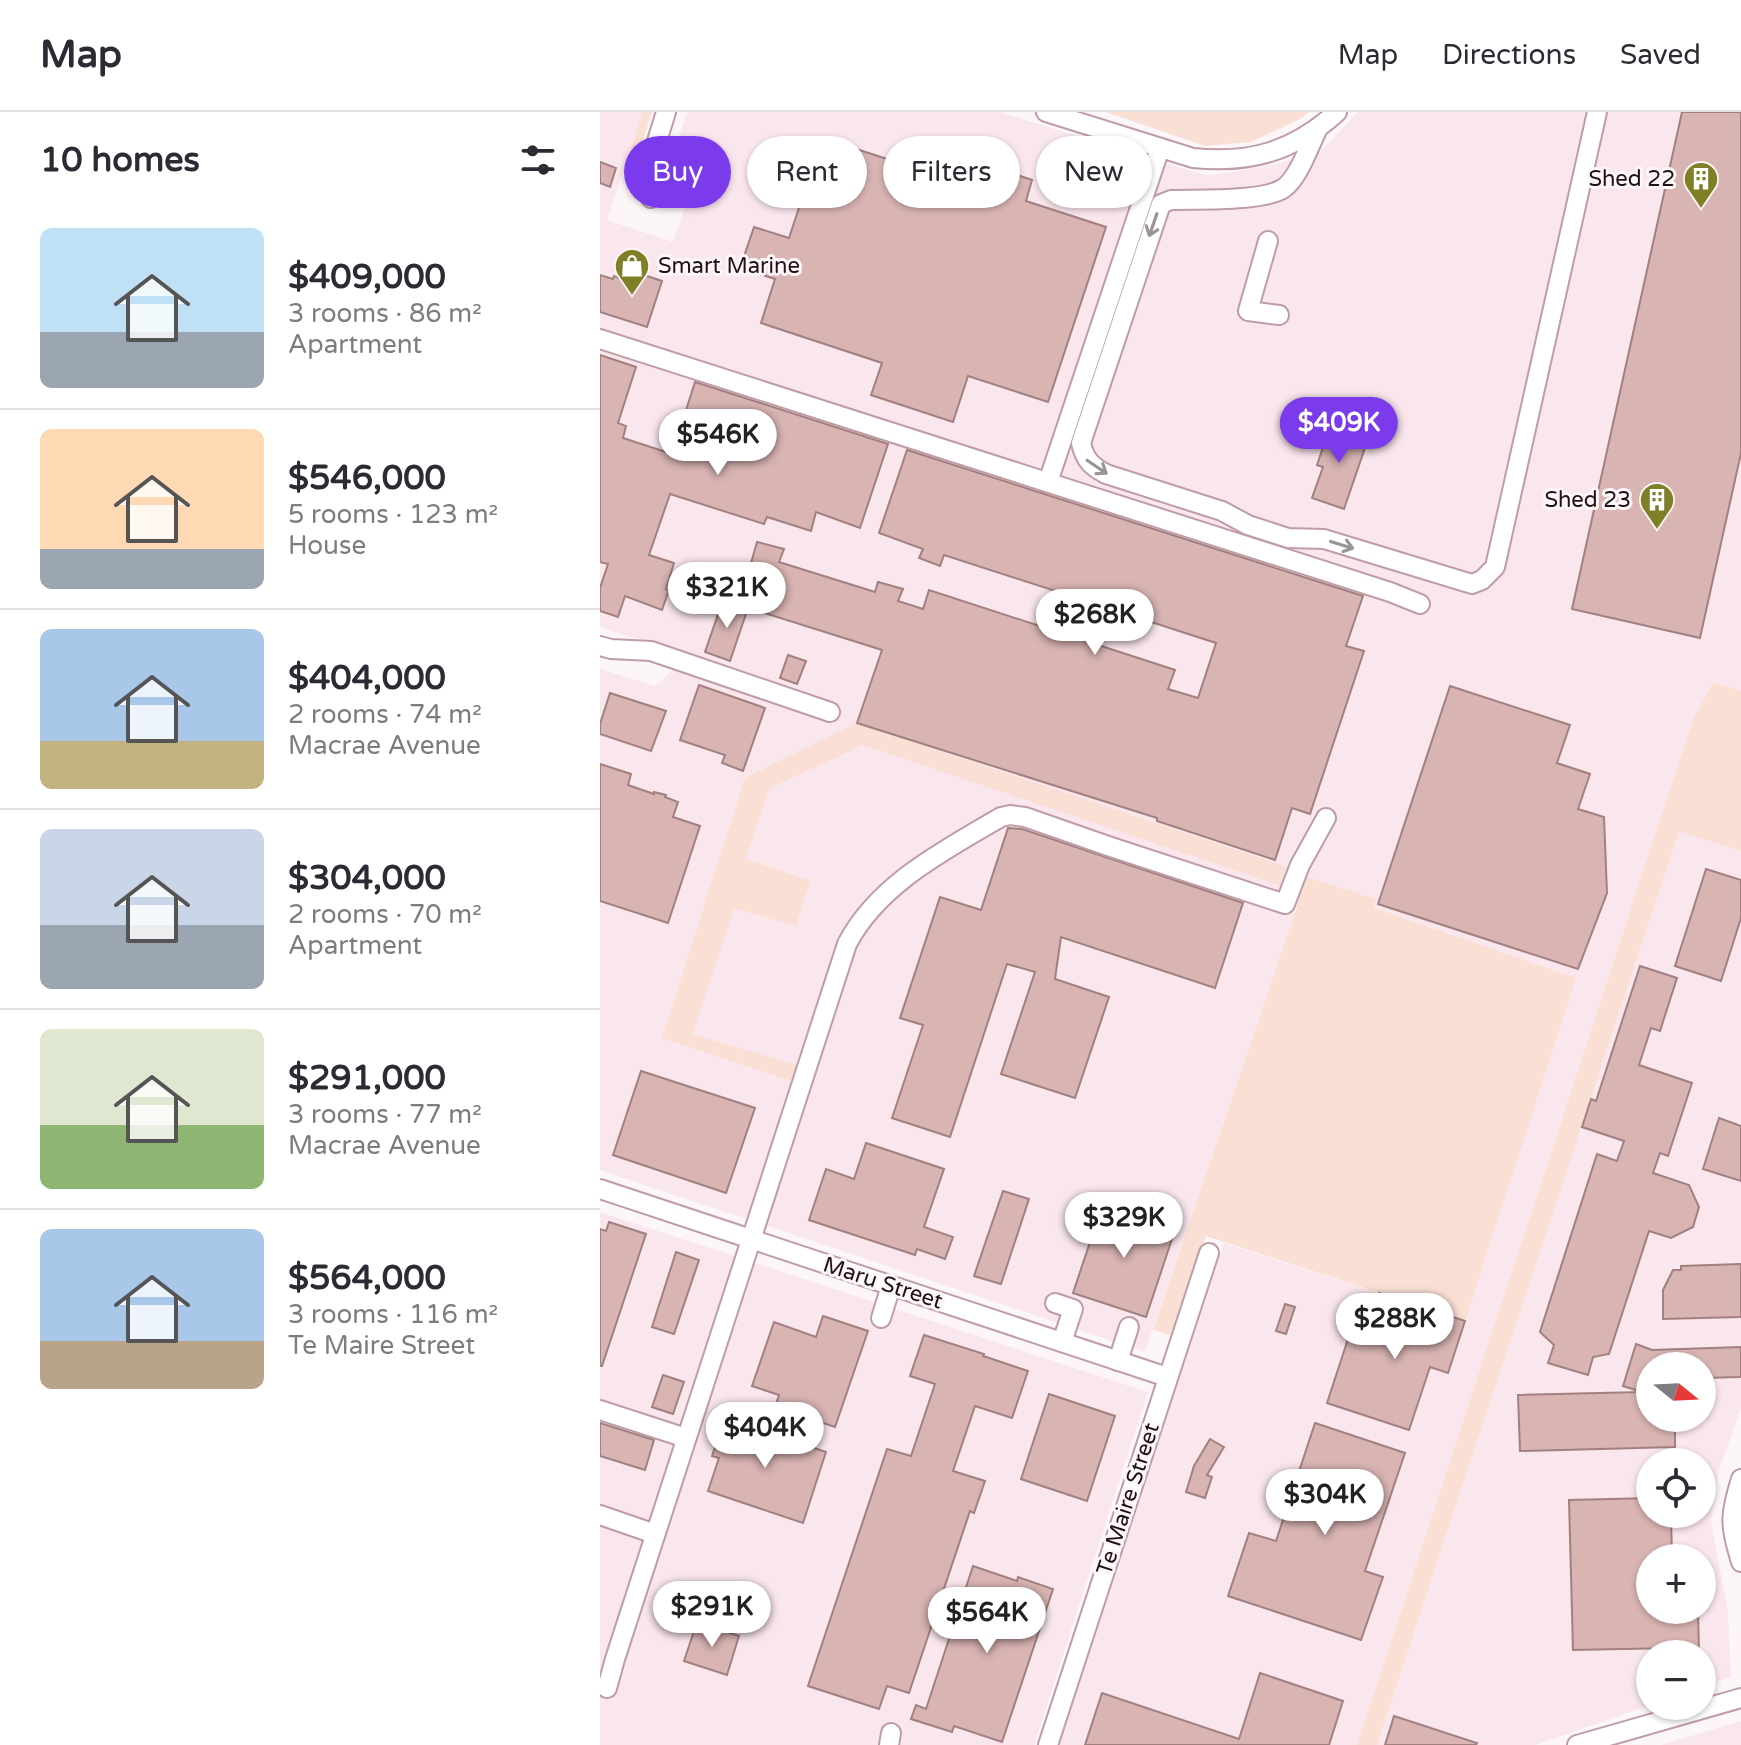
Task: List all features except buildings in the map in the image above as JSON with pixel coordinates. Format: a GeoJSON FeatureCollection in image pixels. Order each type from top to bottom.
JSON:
{"type":"FeatureCollection","features":[{"type":"Feature","properties":{"kind":"street"},"geometry":{"type":"LineString","coordinates":[[659,136],[666,112]]}},
{"type":"Feature","properties":{"kind":"street"},"geometry":{"type":"LineString","coordinates":[[1046,112],[1193,158],[1217,160],[1264,155],[1287,146],[1318,128],[1337,112]]}},
{"type":"Feature","properties":{"kind":"street"},"geometry":{"type":"LineString","coordinates":[[1318,128],[1298,170],[1284,187],[1263,196],[1171,200],[1161,204],[1081,443],[1084,458],[1106,474],[1222,511],[1248,525],[1288,538],[1324,539],[1472,584],[1482,580],[1495,567],[1597,112]]}},
{"type":"Feature","properties":{"kind":"street"},"geometry":{"type":"LineString","coordinates":[[1048,482],[1160,148]]}},
{"type":"Feature","properties":{"kind":"street"},"geometry":{"type":"LineString","coordinates":[[1268,241],[1248,311],[1279,315]]}},
{"type":"Feature","properties":{"kind":"street"},"geometry":{"type":"LineString","coordinates":[[600,339],[1420,604]]}},
{"type":"Feature","properties":{"kind":"street"},"geometry":{"type":"LineString","coordinates":[[600,646],[651,651],[830,712]]}},
{"type":"Feature","properties":{"kind":"street"},"geometry":{"type":"LineString","coordinates":[[607,1688],[607,1656],[629,1615],[633,1574],[655,1534],[847,944],[862,918],[878,900],[939,854],[1001,817],[1017,815],[1285,904],[1300,865],[1326,818]]}},
{"type":"Feature","properties":{"kind":"street","name":"Maru Street"},"geometry":{"type":"LineString","coordinates":[[600,1189],[1167,1377]]}},
{"type":"Feature","properties":{"kind":"street","name":"Te Maire Street"},"geometry":{"type":"LineString","coordinates":[[1048,1745],[1209,1253]]}},
{"type":"Feature","properties":{"kind":"street"},"geometry":{"type":"LineString","coordinates":[[881,1318],[891,1286]]}},
{"type":"Feature","properties":{"kind":"street"},"geometry":{"type":"LineString","coordinates":[[1055,1303],[1073,1309],[1062,1342]]}},
{"type":"Feature","properties":{"kind":"street"},"geometry":{"type":"LineString","coordinates":[[1118,1361],[1129,1327]]}},
{"type":"Feature","properties":{"kind":"street"},"geometry":{"type":"LineString","coordinates":[[600,1410],[686,1438]]}},
{"type":"Feature","properties":{"kind":"street"},"geometry":{"type":"LineString","coordinates":[[1741,1479],[1731,1524],[1741,1562]]}},
{"type":"Feature","properties":{"kind":"street"},"geometry":{"type":"LineString","coordinates":[[600,1515],[655,1534]]}},
{"type":"Feature","properties":{"kind":"street"},"geometry":{"type":"LineString","coordinates":[[611,1609],[629,1615]]}},
{"type":"Feature","properties":{"kind":"street"},"geometry":{"type":"LineString","coordinates":[[1577,1745],[1741,1698]]}},
{"type":"Feature","properties":{"kind":"shaded area"},"geometry":{"type":"Polygon","coordinates":[[[600,112],[643,112],[635,136],[624,136],[624,169],[607,220],[673,242],[684,208],[731,208],[731,136],[680,136],[687,112],[999,112],[1077,136],[1036,136],[1036,208],[1152,208],[1152,159],[1205,175],[1279,163],[1321,151],[1358,112],[1741,112],[1741,691],[1713,682],[1693,719],[1357,1745],[1058,1745],[1224,1243],[1465,1321],[1374,908],[1376,899],[1307,877],[1145,1352],[600,1170],[600,669],[655,686],[675,668],[667,650],[600,627],[600,112]]]}},
{"type":"Feature","properties":{"kind":"shaded area"},"geometry":{"type":"Polygon","coordinates":[[[643,112],[652,112],[644,136],[635,136],[643,112]]]}},
{"type":"Feature","properties":{"kind":"shaded area"},"geometry":{"type":"Polygon","coordinates":[[[1106,112],[1309,112],[1251,142],[1205,146],[1106,112]]]}},
{"type":"Feature","properties":{"kind":"shaded area"},"geometry":{"type":"Polygon","coordinates":[[[1713,682],[1741,691],[1741,851],[1679,831],[1377,1745],[1357,1745],[1693,719],[1713,682]]]}},
{"type":"Feature","properties":{"kind":"shaded area"},"geometry":{"type":"Polygon","coordinates":[[[857,723],[1290,868],[1284,887],[863,745],[770,788],[746,859],[811,881],[796,926],[734,908],[692,1034],[797,1065],[791,1081],[662,1038],[745,778],[857,723]]]}},
{"type":"Feature","properties":{"kind":"shaded area"},"geometry":{"type":"Polygon","coordinates":[[[1679,830],[1741,851],[1741,1409],[1719,1470],[1716,1489],[1716,1448],[1636,1448],[1636,1528],[1712,1528],[1715,1544],[1636,1544],[1636,1624],[1716,1624],[1716,1548],[1728,1612],[1731,1677],[1716,1682],[1716,1640],[1636,1640],[1636,1710],[1535,1745],[1377,1745],[1679,830]]]}},
{"type":"Feature","properties":{"kind":"shaded area"},"geometry":{"type":"Polygon","coordinates":[[[1307,877],[1376,899],[1374,908],[1576,978],[1465,1321],[1206,1236],[1173,1336],[1153,1330],[1307,877]]]}},
{"type":"Feature","properties":{"kind":"shaded area"},"geometry":{"type":"Polygon","coordinates":[[[600,1212],[1148,1392],[1034,1745],[600,1745],[600,1212]]]}},
{"type":"Feature","properties":{"kind":"shaded area"},"geometry":{"type":"Polygon","coordinates":[[[1741,1721],[1741,1745],[1661,1745],[1741,1721]]]}},
{"type":"Feature","properties":{"kind":"place","name":"Shed 22"},"geometry":{"type":"Point","coordinates":[1701,210]}},
{"type":"Feature","properties":{"kind":"place","name":"Smart Marine"},"geometry":{"type":"Point","coordinates":[632,297]}},
{"type":"Feature","properties":{"kind":"place","name":"Shed 23"},"geometry":{"type":"Point","coordinates":[1657,531]}}]}
